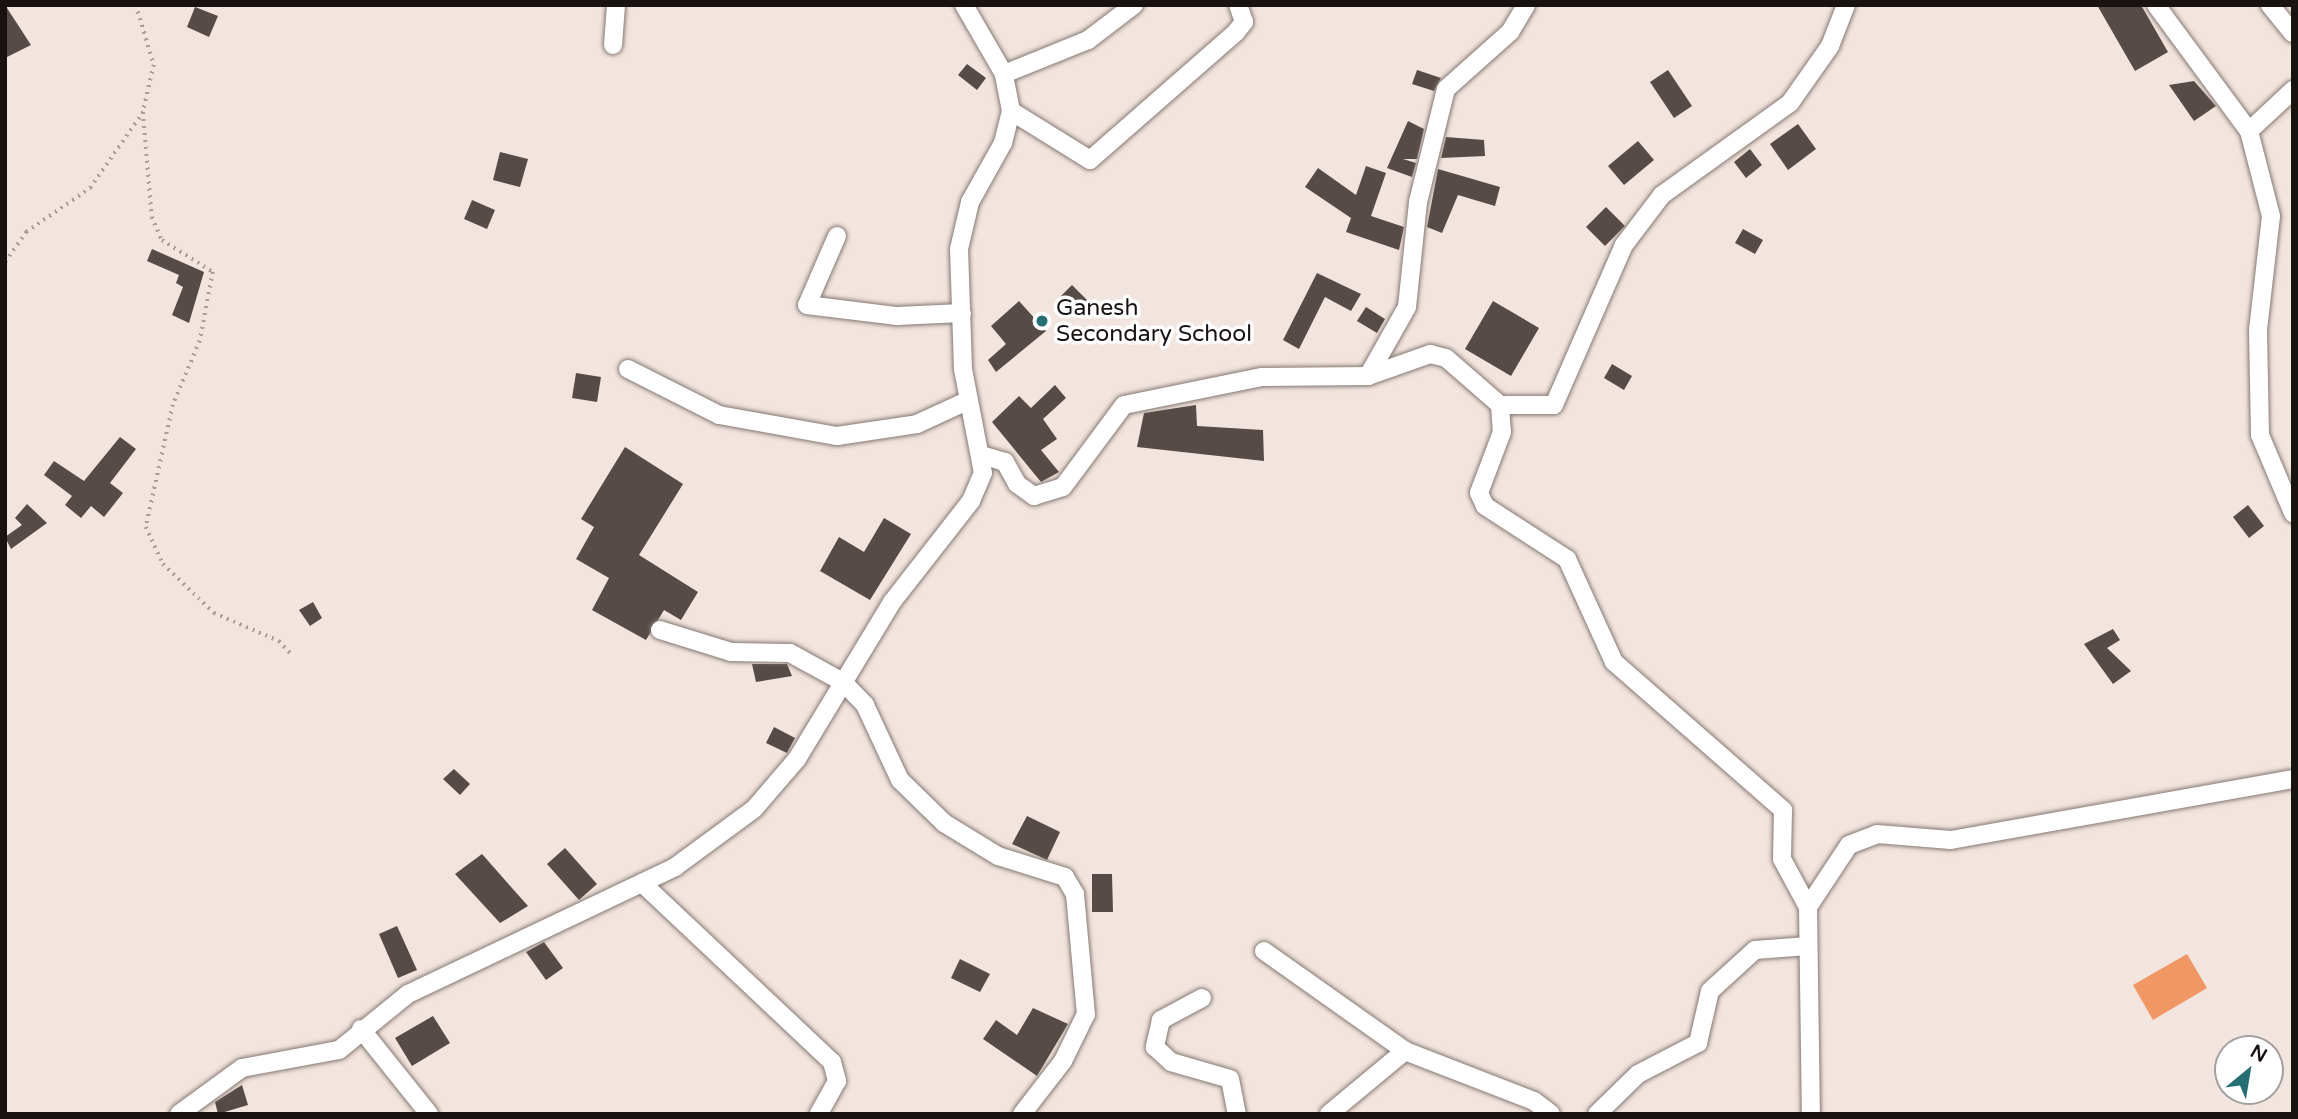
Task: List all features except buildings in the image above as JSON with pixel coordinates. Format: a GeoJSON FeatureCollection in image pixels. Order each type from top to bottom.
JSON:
{"type":"FeatureCollection","features":[{"type":"Feature","properties":{"kind":"street"},"geometry":{"type":"LineString","coordinates":[[613,44],[616,5]]}},
{"type":"Feature","properties":{"kind":"street"},"geometry":{"type":"LineString","coordinates":[[178,1114],[242,1068],[325,1057],[408,994],[699,854],[754,809],[797,759],[892,602],[971,501],[985,456],[967,401],[962,313],[963,226],[1011,111],[1004,74],[964,5]]}},
{"type":"Feature","properties":{"kind":"street"},"geometry":{"type":"LineString","coordinates":[[1004,74],[1088,40],[1134,5]]}},
{"type":"Feature","properties":{"kind":"street"},"geometry":{"type":"LineString","coordinates":[[1011,111],[1090,160],[1237,32],[1244,22],[1238,5]]}},
{"type":"Feature","properties":{"kind":"street"},"geometry":{"type":"LineString","coordinates":[[1368,376],[1407,307],[1418,202],[1447,89],[1510,32],[1526,5]]}},
{"type":"Feature","properties":{"kind":"street"},"geometry":{"type":"LineString","coordinates":[[985,456],[1006,462],[1017,484],[1034,496],[1063,487],[1124,405],[1262,377],[1368,376],[1430,354],[1446,358],[1500,405],[1554,405],[1624,245],[1662,195],[1790,103],[1830,46],[1846,5]]}},
{"type":"Feature","properties":{"kind":"street"},"geometry":{"type":"LineString","coordinates":[[2156,5],[2249,131],[2271,216],[2258,330],[2260,435],[2293,513]]}},
{"type":"Feature","properties":{"kind":"street"},"geometry":{"type":"LineString","coordinates":[[2270,5],[2293,33]]}},
{"type":"Feature","properties":{"kind":"street"},"geometry":{"type":"LineString","coordinates":[[2249,131],[2293,90]]}},
{"type":"Feature","properties":{"kind":"street"},"geometry":{"type":"LineString","coordinates":[[837,236],[807,304],[888,315],[962,313]]}},
{"type":"Feature","properties":{"kind":"street"},"geometry":{"type":"LineString","coordinates":[[628,369],[719,415],[838,436],[917,424],[967,401]]}},
{"type":"Feature","properties":{"kind":"street"},"geometry":{"type":"LineString","coordinates":[[1500,405],[1502,432],[1479,493],[1485,506],[1567,559],[1614,662],[1783,810],[1782,859],[1808,907],[1811,1114]]}},
{"type":"Feature","properties":{"kind":"street"},"geometry":{"type":"LineString","coordinates":[[660,630],[731,652],[790,653],[844,682],[864,705],[900,780],[944,823],[998,856],[1053,870],[1076,894],[1086,1014],[1063,1061],[1022,1114]]}},
{"type":"Feature","properties":{"kind":"street"},"geometry":{"type":"LineString","coordinates":[[1808,907],[1849,845],[1877,834],[1951,840],[2293,779]]}},
{"type":"Feature","properties":{"kind":"street"},"geometry":{"type":"LineString","coordinates":[[642,883],[832,1062],[837,1081],[819,1114]]}},
{"type":"Feature","properties":{"kind":"street"},"geometry":{"type":"LineString","coordinates":[[1597,1114],[1638,1074],[1698,1043],[1710,991],[1755,950],[1808,946]]}},
{"type":"Feature","properties":{"kind":"street"},"geometry":{"type":"LineString","coordinates":[[1264,951],[1405,1051],[1498,1092],[1527,1098],[1551,1114]]}},
{"type":"Feature","properties":{"kind":"street"},"geometry":{"type":"LineString","coordinates":[[1202,998],[1161,1020],[1155,1047],[1171,1062],[1230,1079],[1237,1114]]}},
{"type":"Feature","properties":{"kind":"street"},"geometry":{"type":"LineString","coordinates":[[361,1029],[429,1114]]}},
{"type":"Feature","properties":{"kind":"street"},"geometry":{"type":"LineString","coordinates":[[1329,1114],[1405,1051]]}},
{"type":"Feature","properties":{"kind":"path"},"geometry":{"type":"LineString","coordinates":[[136,5],[155,65],[143,112],[152,217],[162,240],[213,272],[200,341],[173,405],[146,527],[163,564],[214,613],[278,641],[292,655]]}},
{"type":"Feature","properties":{"kind":"path"},"geometry":{"type":"LineString","coordinates":[[5,262],[26,232],[90,188],[143,112]]}},
{"type":"Feature","properties":{"kind":"shaded area"},"geometry":{"type":"Polygon","coordinates":[[[2187,954],[2207,988],[2153,1020],[2133,985],[2187,954]]]}},
{"type":"Feature","properties":{"kind":"place","name":"Ganesh Secondary School"},"geometry":{"type":"Point","coordinates":[1042,321]}}]}
